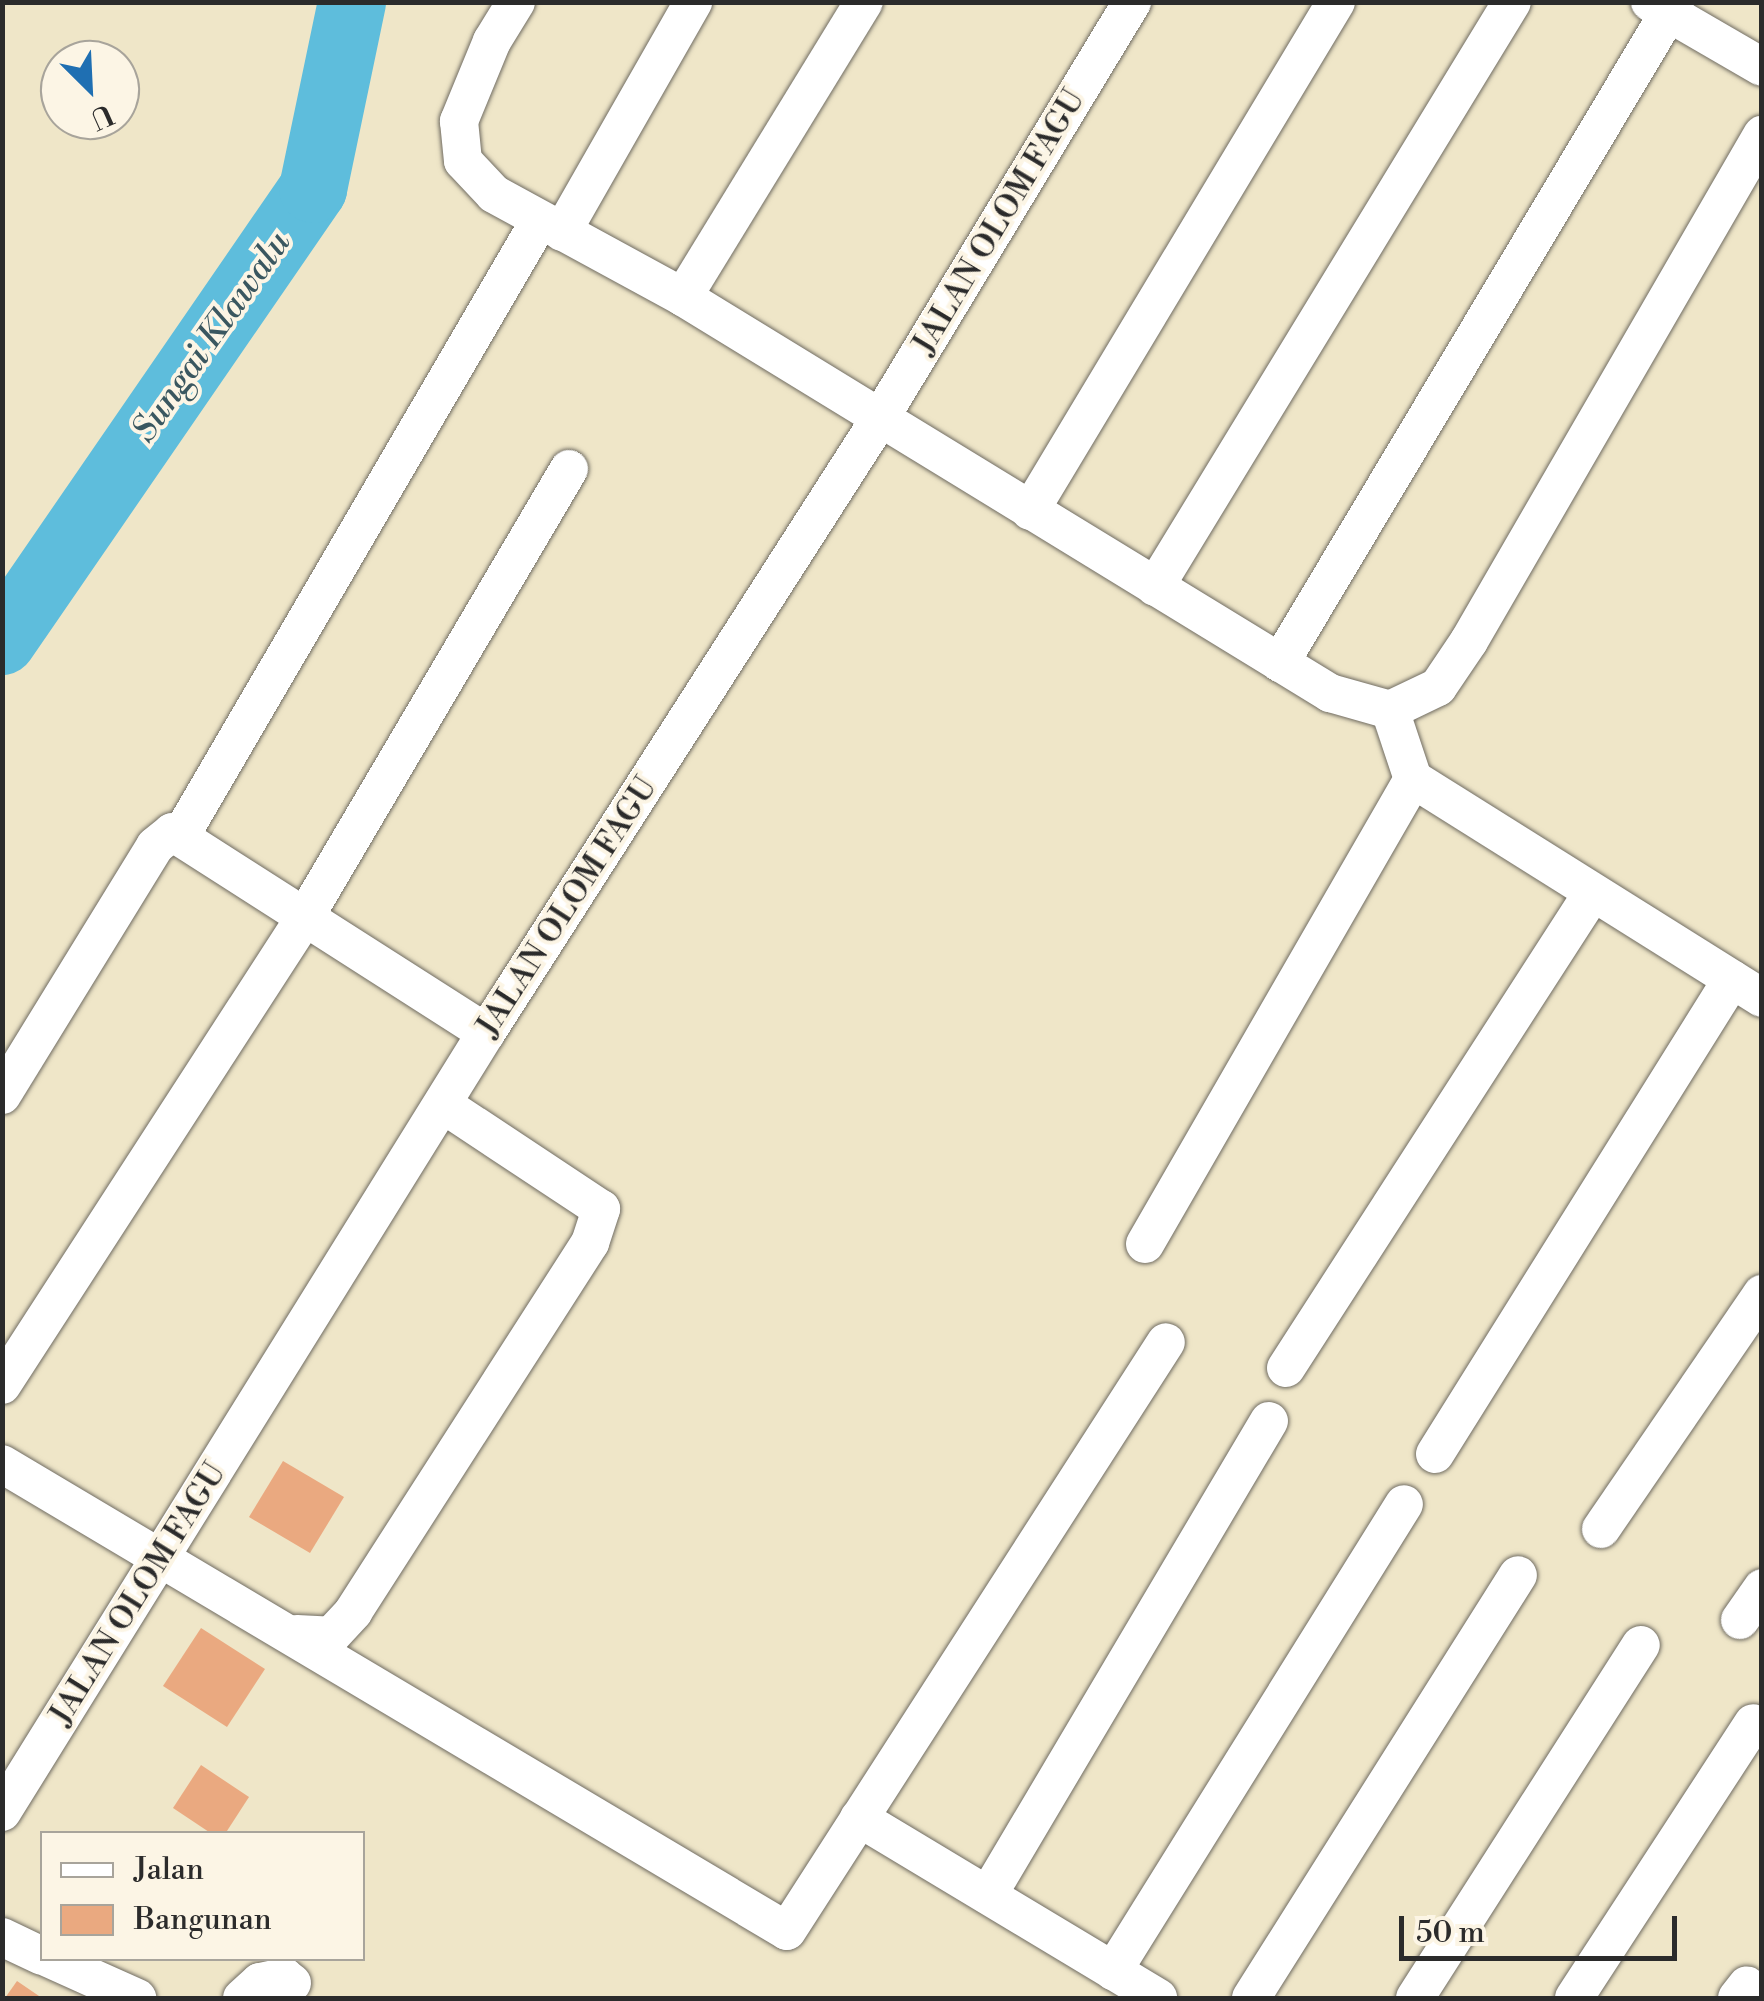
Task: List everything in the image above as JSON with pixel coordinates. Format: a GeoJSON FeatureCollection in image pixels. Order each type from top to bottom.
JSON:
{"type":"FeatureCollection","features":[{"type":"Feature","properties":{"kind":"street"},"geometry":{"type":"LineString","coordinates":[[516,2],[492,41],[458,121],[463,161],[494,194],[683,297],[1330,693],[1390,710],[1438,687],[1469,641],[1762,135]]}},
{"type":"Feature","properties":{"kind":"street"},"geometry":{"type":"LineString","coordinates":[[181,835],[551,226],[693,2]]}},
{"type":"Feature","properties":{"kind":"street"},"geometry":{"type":"LineString","coordinates":[[683,297],[864,2]]}},
{"type":"Feature","properties":{"kind":"street","name":"JALAN OLOM FAGU"},"geometry":{"type":"LineString","coordinates":[[2,1812],[486,1033],[880,420],[1132,2]]}},
{"type":"Feature","properties":{"kind":"street"},"geometry":{"type":"LineString","coordinates":[[1030,510],[1336,2]]}},
{"type":"Feature","properties":{"kind":"street"},"geometry":{"type":"LineString","coordinates":[[1156,587],[1512,2]]}},
{"type":"Feature","properties":{"kind":"street"},"geometry":{"type":"LineString","coordinates":[[1280,662],[1664,6],[1762,67]]}},
{"type":"Feature","properties":{"kind":"street"},"geometry":{"type":"LineString","coordinates":[[2,1385],[306,917],[569,470]]}},
{"type":"Feature","properties":{"kind":"street"},"geometry":{"type":"LineString","coordinates":[[1390,710],[1414,779],[1747,989],[1436,1454]]}},
{"type":"Feature","properties":{"kind":"street"},"geometry":{"type":"LineString","coordinates":[[1145,1244],[1414,779]]}},
{"type":"Feature","properties":{"kind":"street"},"geometry":{"type":"LineString","coordinates":[[2,1095],[154,846],[172,832],[486,1033]]}},
{"type":"Feature","properties":{"kind":"street"},"geometry":{"type":"LineString","coordinates":[[1286,1368],[1594,892]]}},
{"type":"Feature","properties":{"kind":"street"},"geometry":{"type":"LineString","coordinates":[[297,1634],[331,1636],[353,1612],[590,1242],[601,1209],[444,1104]]}},
{"type":"Feature","properties":{"kind":"street"},"geometry":{"type":"LineString","coordinates":[[1601,1529],[1762,1294]]}},
{"type":"Feature","properties":{"kind":"street"},"geometry":{"type":"LineString","coordinates":[[2,1464],[158,1561],[297,1634],[786,1931],[1166,1342]]}},
{"type":"Feature","properties":{"kind":"street"},"geometry":{"type":"LineString","coordinates":[[988,1896],[1269,1421]]}},
{"type":"Feature","properties":{"kind":"street"},"geometry":{"type":"LineString","coordinates":[[1113,1971],[1404,1504]]}},
{"type":"Feature","properties":{"kind":"street"},"geometry":{"type":"LineString","coordinates":[[1251,1998],[1518,1575]]}},
{"type":"Feature","properties":{"kind":"street"},"geometry":{"type":"LineString","coordinates":[[1740,1620],[1762,1588]]}},
{"type":"Feature","properties":{"kind":"street"},"geometry":{"type":"LineString","coordinates":[[1414,1998],[1641,1645]]}},
{"type":"Feature","properties":{"kind":"street"},"geometry":{"type":"LineString","coordinates":[[1574,1998],[1753,1723]]}},
{"type":"Feature","properties":{"kind":"street"},"geometry":{"type":"LineString","coordinates":[[859,1818],[1158,1998]]}},
{"type":"Feature","properties":{"kind":"street"},"geometry":{"type":"LineString","coordinates":[[2,1937],[40,1955]]}},
{"type":"Feature","properties":{"kind":"street"},"geometry":{"type":"LineString","coordinates":[[54,1961],[137,1998]]}},
{"type":"Feature","properties":{"kind":"street"},"geometry":{"type":"LineString","coordinates":[[242,1998],[260,1982],[284,1977],[292,1982]]}},
{"type":"Feature","properties":{"kind":"building"},"geometry":{"type":"Polygon","coordinates":[[[283,1461],[344,1497],[310,1553],[249,1517],[283,1461]]]}},
{"type":"Feature","properties":{"kind":"building"},"geometry":{"type":"Polygon","coordinates":[[[201,1628],[265,1669],[227,1727],[163,1686],[201,1628]]]}},
{"type":"Feature","properties":{"kind":"building"},"geometry":{"type":"Polygon","coordinates":[[[201,1765],[249,1797],[227,1831],[208,1831],[173,1808],[201,1765]]]}},
{"type":"Feature","properties":{"kind":"building"},"geometry":{"type":"Polygon","coordinates":[[[17,1981],[42,1998],[5,1998],[17,1981]]]}},
{"type":"Feature","properties":{"kind":"waterway","name":"Sungai Klawalu"},"geometry":{"type":"LineString","coordinates":[[2,641],[313,189],[352,2]]}}]}
